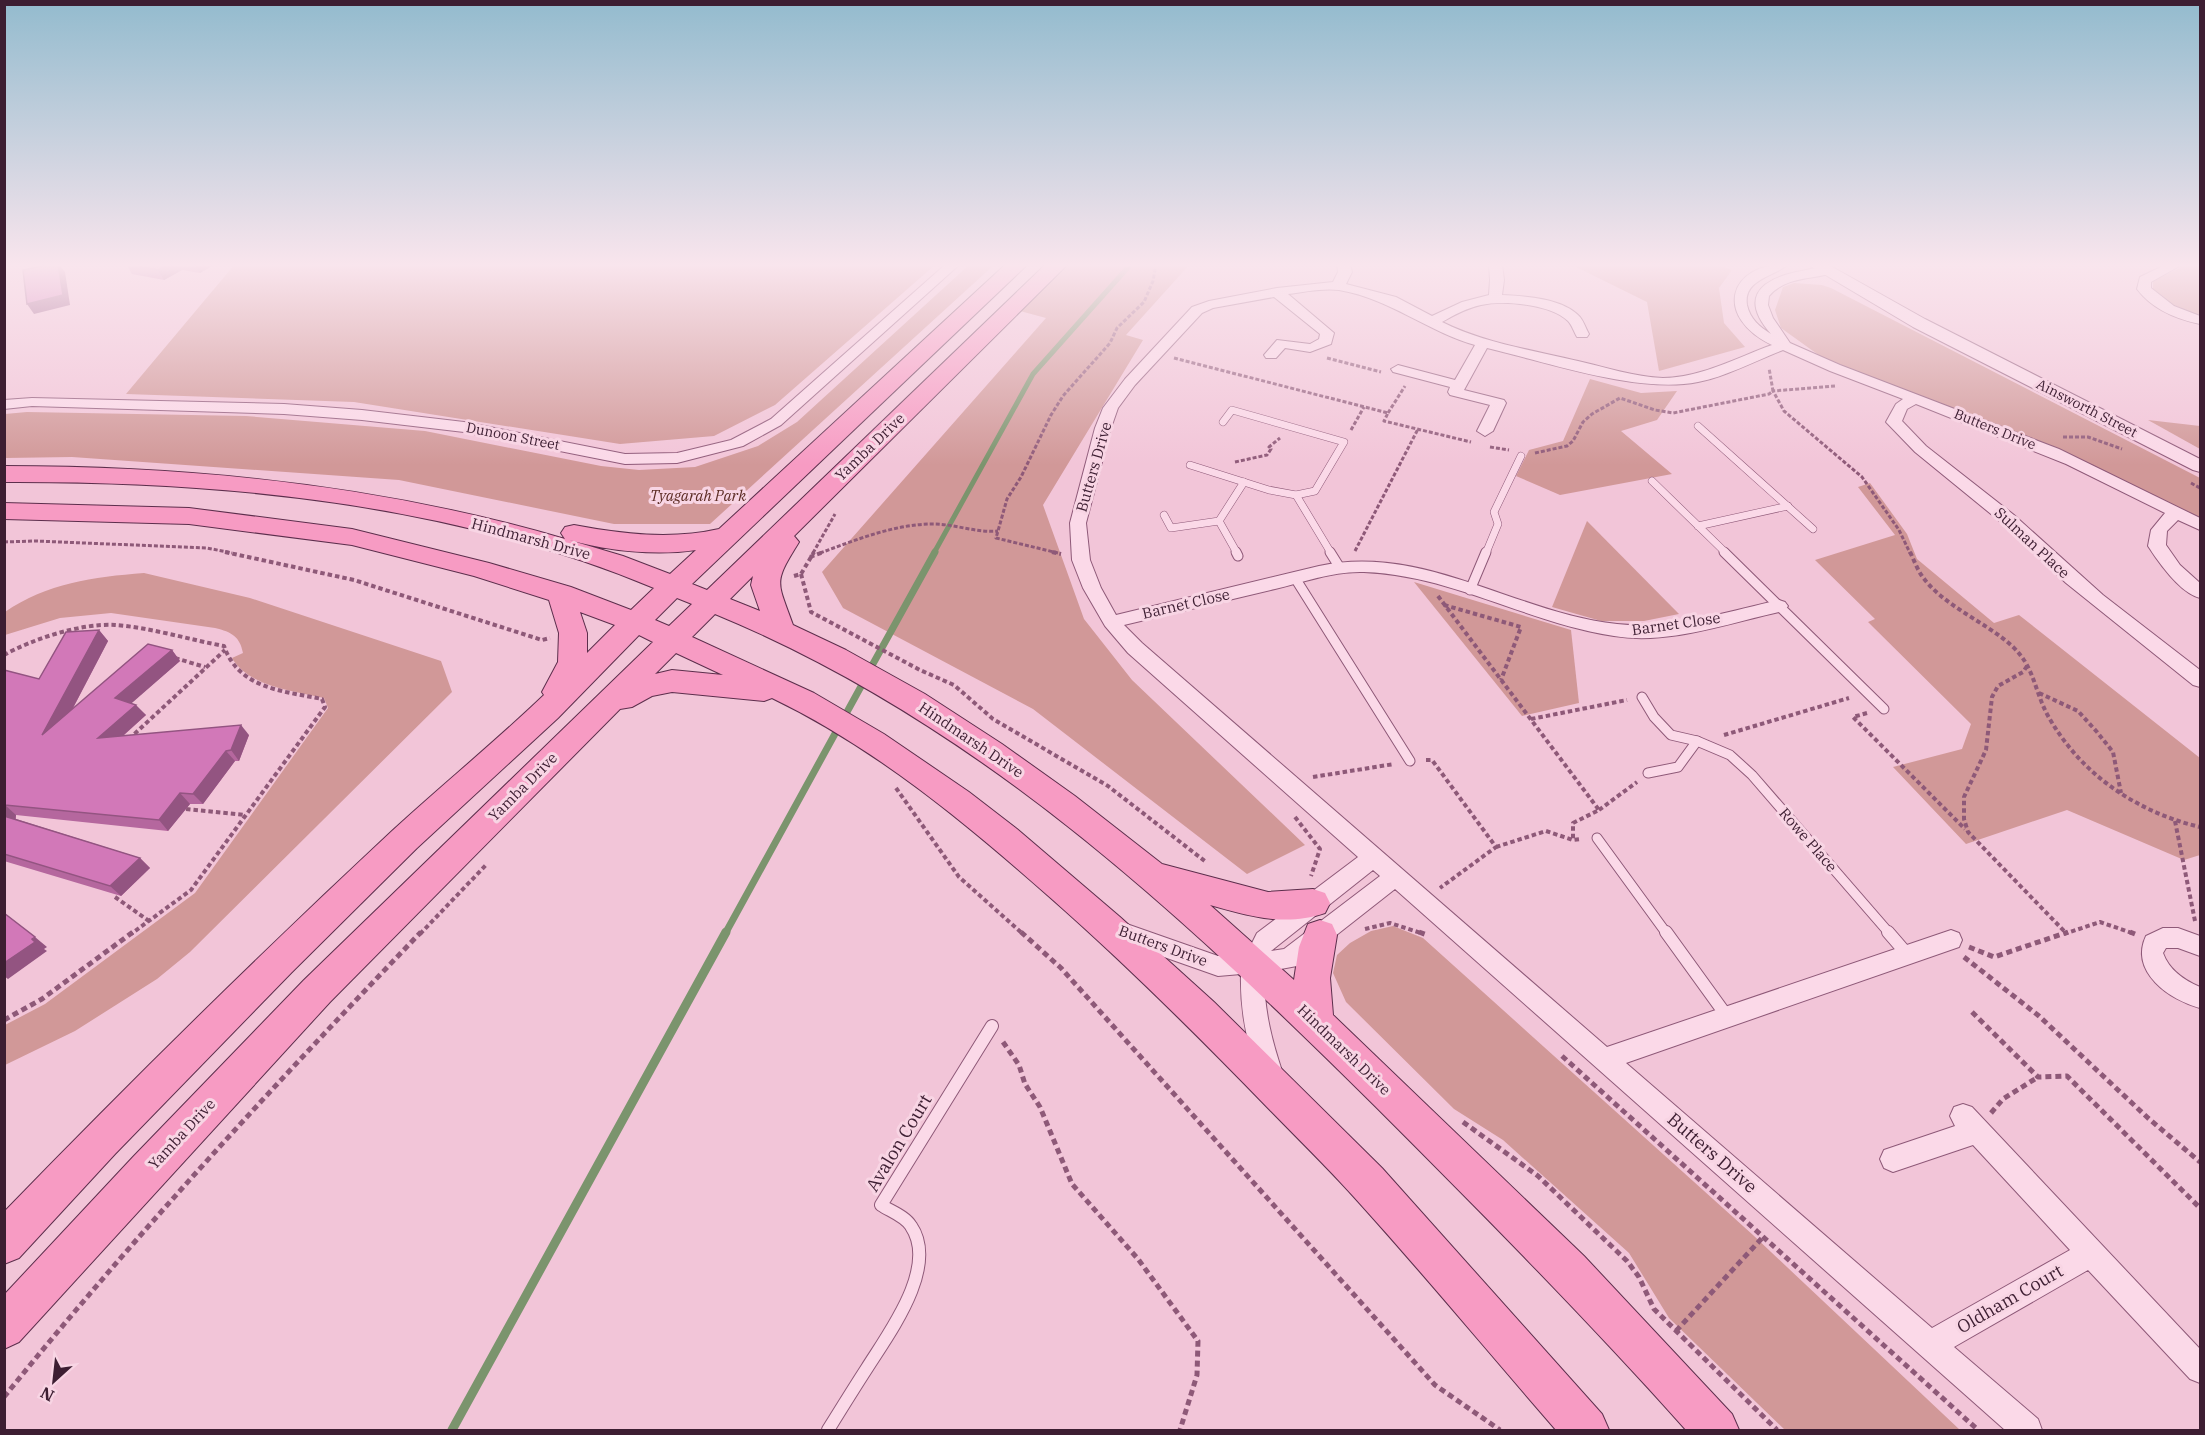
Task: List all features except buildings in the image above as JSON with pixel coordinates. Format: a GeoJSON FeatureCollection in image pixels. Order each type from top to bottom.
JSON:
{"type":"FeatureCollection","features":[{"type":"Feature","properties":{"kind":"main road"},"geometry":{"type":"LineString","coordinates":[[4,1243],[101,1140],[279,961],[405,839],[547,710],[635,622],[947,331]]}},
{"type":"Feature","properties":{"kind":"main road","name":"Yamba Drive"},"geometry":{"type":"LineString","coordinates":[[4,1327],[294,1014],[672,640],[989,331]]}},
{"type":"Feature","properties":{"kind":"main road","name":"Hindmarsh Drive"},"geometry":{"type":"LineString","coordinates":[[4,474],[40,473],[223,481],[364,498],[508,531],[604,559],[781,630],[834,656],[910,682],[1151,876],[1315,1021],[1590,1293],[1716,1431]]}},
{"type":"Feature","properties":{"kind":"main road"},"geometry":{"type":"LineString","coordinates":[[781,630],[765,585],[768,571],[809,507]]}},
{"type":"Feature","properties":{"kind":"main road"},"geometry":{"type":"LineString","coordinates":[[4,511],[189,516],[352,537],[480,569],[561,594],[635,622],[796,696],[873,742],[958,801],[1005,838],[1108,927],[1201,1014],[1368,1182],[1586,1431]]}},
{"type":"Feature","properties":{"kind":"main road"},"geometry":{"type":"LineString","coordinates":[[508,531],[544,530],[617,541],[665,543],[692,543],[729,535]]}},
{"type":"Feature","properties":{"kind":"main road"},"geometry":{"type":"LineString","coordinates":[[547,710],[572,662],[573,633],[561,594]]}},
{"type":"Feature","properties":{"kind":"main road"},"geometry":{"type":"LineString","coordinates":[[605,708],[644,687],[672,681],[796,696]]}},
{"type":"Feature","properties":{"kind":"main road"},"geometry":{"type":"LineString","coordinates":[[1151,876],[1268,906],[1314,906],[1311,991],[1315,1021]]}},
{"type":"Feature","properties":{"kind":"street","name":"Dunoon Street"},"geometry":{"type":"LineString","coordinates":[[4,405],[32,402],[284,409],[351,414],[464,427],[625,459],[677,458],[737,443],[776,422],[879,331]]}},
{"type":"Feature","properties":{"kind":"street","name":"Butters Drive"},"geometry":{"type":"LineString","coordinates":[[1177,331],[1111,408],[1103,428],[1078,523],[1082,560],[1092,588],[1111,622],[1135,648],[2027,1431]]}},
{"type":"Feature","properties":{"kind":"street"},"geometry":{"type":"LineString","coordinates":[[1271,355],[1282,343],[1308,350],[1318,347],[1326,341],[1327,333],[1325,331]]}},
{"type":"Feature","properties":{"kind":"street","name":"Butters Drive"},"geometry":{"type":"LineString","coordinates":[[1450,331],[1483,344],[1619,375],[1663,382],[1697,378],[1784,345]]}},
{"type":"Feature","properties":{"kind":"street","name":"Butters Drive"},"geometry":{"type":"LineString","coordinates":[[1757,331],[1761,335],[1830,367],[2057,453],[2200,525]]}},
{"type":"Feature","properties":{"kind":"street"},"geometry":{"type":"LineString","coordinates":[[1780,331],[1784,345]]}},
{"type":"Feature","properties":{"kind":"street","name":"Ainsworth Street"},"geometry":{"type":"LineString","coordinates":[[1935,331],[2200,466]]}},
{"type":"Feature","properties":{"kind":"street"},"geometry":{"type":"LineString","coordinates":[[1483,344],[1455,392],[1503,397],[1485,431]]}},
{"type":"Feature","properties":{"kind":"street"},"geometry":{"type":"LineString","coordinates":[[1406,371],[1458,385]]}},
{"type":"Feature","properties":{"kind":"street","name":"Sulman Place"},"geometry":{"type":"LineString","coordinates":[[1914,398],[1901,407],[1894,422],[1908,438],[1936,464],[2018,527],[2047,558],[2084,589],[2200,680]]}},
{"type":"Feature","properties":{"kind":"street"},"geometry":{"type":"LineString","coordinates":[[2176,512],[2159,531],[2157,546],[2174,569],[2200,592]]}},
{"type":"Feature","properties":{"kind":"street","name":"Barnet Close"},"geometry":{"type":"LineString","coordinates":[[1111,622],[1343,568],[1363,566],[1423,576],[1582,624],[1616,631],[1639,632],[1688,626],[1779,606]]}},
{"type":"Feature","properties":{"kind":"street","name":"Butters Drive"},"geometry":{"type":"LineString","coordinates":[[1277,1090],[1257,1034],[1252,999],[1253,964],[1265,940],[1314,906],[1374,857]]}},
{"type":"Feature","properties":{"kind":"street","name":"Butters Drive"},"geometry":{"type":"LineString","coordinates":[[1108,927],[1218,966],[1289,959],[1314,906],[1396,876]]}},
{"type":"Feature","properties":{"kind":"street"},"geometry":{"type":"LineString","coordinates":[[2200,946],[2174,938],[2156,942],[2151,948],[2151,957],[2156,967],[2176,987],[2200,998]]}},
{"type":"Feature","properties":{"kind":"street"},"geometry":{"type":"LineString","coordinates":[[1604,1059],[1726,1015],[1947,941]]}},
{"type":"Feature","properties":{"kind":"street"},"geometry":{"type":"LineString","coordinates":[[1893,1159],[1970,1124],[2200,1369]]}},
{"type":"Feature","properties":{"kind":"street","name":"Oldham Court"},"geometry":{"type":"LineString","coordinates":[[1929,1345],[2091,1253]]}},
{"type":"Feature","properties":{"kind":"lane"},"geometry":{"type":"LineString","coordinates":[[1190,465],[1296,495],[1315,491],[1344,442],[1232,410],[1223,422]]}},
{"type":"Feature","properties":{"kind":"lane"},"geometry":{"type":"LineString","coordinates":[[1698,426],[1813,529]]}},
{"type":"Feature","properties":{"kind":"lane"},"geometry":{"type":"LineString","coordinates":[[1470,590],[1498,524],[1494,512],[1521,456]]}},
{"type":"Feature","properties":{"kind":"lane"},"geometry":{"type":"LineString","coordinates":[[1652,481],[1884,709]]}},
{"type":"Feature","properties":{"kind":"lane"},"geometry":{"type":"LineString","coordinates":[[1164,515],[1171,528],[1219,520],[1244,482]]}},
{"type":"Feature","properties":{"kind":"lane"},"geometry":{"type":"LineString","coordinates":[[1296,495],[1343,568]]}},
{"type":"Feature","properties":{"kind":"lane"},"geometry":{"type":"LineString","coordinates":[[1698,526],[1788,506]]}},
{"type":"Feature","properties":{"kind":"lane"},"geometry":{"type":"LineString","coordinates":[[1219,520],[1238,556]]}},
{"type":"Feature","properties":{"kind":"lane"},"geometry":{"type":"LineString","coordinates":[[1295,579],[1410,762]]}},
{"type":"Feature","properties":{"kind":"lane","name":"Rowe Place"},"geometry":{"type":"LineString","coordinates":[[1642,697],[1654,717],[1671,735],[1697,741],[1730,754],[1752,775],[1907,954]]}},
{"type":"Feature","properties":{"kind":"lane"},"geometry":{"type":"LineString","coordinates":[[1648,773],[1678,767],[1697,741]]}},
{"type":"Feature","properties":{"kind":"lane"},"geometry":{"type":"LineString","coordinates":[[1596,838],[1726,1015]]}},
{"type":"Feature","properties":{"kind":"lane","name":"Avalon Court"},"geometry":{"type":"LineString","coordinates":[[828,1431],[896,1321],[915,1281],[919,1262],[917,1243],[911,1226],[881,1205],[992,1026]]}},
{"type":"Feature","properties":{"kind":"path"},"geometry":{"type":"LineString","coordinates":[[1082,560],[996,538],[1006,499],[1022,477],[1051,415],[1063,396],[1110,343],[1116,331]]}},
{"type":"Feature","properties":{"kind":"path"},"geometry":{"type":"LineString","coordinates":[[1318,347],[1321,356],[1389,374],[1406,371]]}},
{"type":"Feature","properties":{"kind":"path"},"geometry":{"type":"LineString","coordinates":[[1156,353],[1388,413]]}},
{"type":"Feature","properties":{"kind":"path"},"geometry":{"type":"LineString","coordinates":[[1406,371],[1384,421],[1442,435]]}},
{"type":"Feature","properties":{"kind":"path"},"geometry":{"type":"LineString","coordinates":[[1838,384],[1831,387],[1773,391],[1784,411],[1862,477],[1899,530],[1922,577],[1944,597],[2011,645],[2027,662],[2055,727],[2074,754],[2089,770],[2147,809],[2175,821],[2200,827]]}},
{"type":"Feature","properties":{"kind":"path"},"geometry":{"type":"LineString","coordinates":[[1344,442],[1364,407]]}},
{"type":"Feature","properties":{"kind":"path"},"geometry":{"type":"LineString","coordinates":[[1222,475],[1232,463],[1267,455],[1271,449],[1269,447],[1273,442],[1278,441],[1288,426]]}},
{"type":"Feature","properties":{"kind":"path"},"geometry":{"type":"LineString","coordinates":[[1343,568],[1418,429]]}},
{"type":"Feature","properties":{"kind":"path"},"geometry":{"type":"LineString","coordinates":[[2016,436],[2088,437],[2128,452]]}},
{"type":"Feature","properties":{"kind":"path"},"geometry":{"type":"LineString","coordinates":[[2185,480],[2200,488]]}},
{"type":"Feature","properties":{"kind":"path"},"geometry":{"type":"LineString","coordinates":[[810,557],[888,530],[934,524],[983,534],[998,531]]}},
{"type":"Feature","properties":{"kind":"path"},"geometry":{"type":"LineString","coordinates":[[4,542],[35,541],[207,548],[354,580],[542,640],[573,633]]}},
{"type":"Feature","properties":{"kind":"path"},"geometry":{"type":"LineString","coordinates":[[801,574],[811,612],[851,633],[910,682],[954,685],[993,718],[1108,786],[1210,865]]}},
{"type":"Feature","properties":{"kind":"path"},"geometry":{"type":"LineString","coordinates":[[1423,576],[1599,810]]}},
{"type":"Feature","properties":{"kind":"path"},"geometry":{"type":"LineString","coordinates":[[1444,605],[1521,627],[1501,680]]}},
{"type":"Feature","properties":{"kind":"path"},"geometry":{"type":"LineString","coordinates":[[4,655],[44,639],[90,626],[116,625],[224,646],[231,664],[245,676],[273,687],[322,699],[325,707],[191,890],[42,999],[4,1020]]}},
{"type":"Feature","properties":{"kind":"path"},"geometry":{"type":"LineString","coordinates":[[125,745],[133,733],[225,650]]}},
{"type":"Feature","properties":{"kind":"path"},"geometry":{"type":"LineString","coordinates":[[172,657],[206,667]]}},
{"type":"Feature","properties":{"kind":"path"},"geometry":{"type":"LineString","coordinates":[[1968,832],[1962,819],[1967,784],[1986,750],[1990,707],[1994,691],[2006,681],[2027,670],[2027,662]]}},
{"type":"Feature","properties":{"kind":"path"},"geometry":{"type":"LineString","coordinates":[[1714,747],[1711,739],[1867,693]]}},
{"type":"Feature","properties":{"kind":"path"},"geometry":{"type":"LineString","coordinates":[[2039,693],[2078,711],[2114,752],[2122,794]]}},
{"type":"Feature","properties":{"kind":"path"},"geometry":{"type":"LineString","coordinates":[[1531,719],[1642,697]]}},
{"type":"Feature","properties":{"kind":"path"},"geometry":{"type":"LineString","coordinates":[[1884,709],[1853,717],[2066,933]]}},
{"type":"Feature","properties":{"kind":"path"},"geometry":{"type":"LineString","coordinates":[[1314,906],[1314,872],[1320,849],[1296,821],[1288,782],[1432,760],[1496,847]]}},
{"type":"Feature","properties":{"kind":"path"},"geometry":{"type":"LineString","coordinates":[[1573,840],[1573,823],[1599,810],[1648,773]]}},
{"type":"Feature","properties":{"kind":"path"},"geometry":{"type":"LineString","coordinates":[[887,780],[895,787],[959,877],[1061,968],[1435,1385],[1500,1431]]}},
{"type":"Feature","properties":{"kind":"path"},"geometry":{"type":"LineString","coordinates":[[186,809],[246,815]]}},
{"type":"Feature","properties":{"kind":"path"},"geometry":{"type":"LineString","coordinates":[[2175,821],[2200,946]]}},
{"type":"Feature","properties":{"kind":"path"},"geometry":{"type":"LineString","coordinates":[[1423,900],[1496,847],[1546,831],[1573,840],[1596,838]]}},
{"type":"Feature","properties":{"kind":"path"},"geometry":{"type":"LineString","coordinates":[[4,1396],[75,1308],[277,1084],[490,860]]}},
{"type":"Feature","properties":{"kind":"path"},"geometry":{"type":"LineString","coordinates":[[116,897],[149,921]]}},
{"type":"Feature","properties":{"kind":"path"},"geometry":{"type":"LineString","coordinates":[[1947,941],[1994,957],[2100,922],[2156,942]]}},
{"type":"Feature","properties":{"kind":"path"},"geometry":{"type":"LineString","coordinates":[[1359,930],[1389,923],[1424,933],[1441,947],[1459,932]]}},
{"type":"Feature","properties":{"kind":"path"},"geometry":{"type":"LineString","coordinates":[[1947,941],[2039,1016],[2148,1118],[2200,1162]]}},
{"type":"Feature","properties":{"kind":"path"},"geometry":{"type":"LineString","coordinates":[[1972,1012],[2038,1077]]}},
{"type":"Feature","properties":{"kind":"path"},"geometry":{"type":"LineString","coordinates":[[992,1026],[1019,1065],[1025,1084],[1040,1107],[1072,1184],[1138,1259],[1198,1341],[1197,1379],[1180,1431]]}},
{"type":"Feature","properties":{"kind":"path"},"geometry":{"type":"LineString","coordinates":[[1554,1049],[1978,1431]]}},
{"type":"Feature","properties":{"kind":"path"},"geometry":{"type":"LineString","coordinates":[[2003,1099],[2038,1077],[2067,1076],[2200,1208]]}},
{"type":"Feature","properties":{"kind":"path"},"geometry":{"type":"LineString","coordinates":[[1461,1120],[1538,1176],[1627,1261],[1639,1277],[1654,1309],[1777,1431]]}},
{"type":"Feature","properties":{"kind":"path"},"geometry":{"type":"LineString","coordinates":[[1676,1331],[1763,1237]]}},
{"type":"Feature","properties":{"kind":"green space"},"geometry":{"type":"Polygon","coordinates":[[[179,331],[860,331],[775,405],[714,436],[620,444],[354,402],[126,394],[179,331]]]}},
{"type":"Feature","properties":{"kind":"green space","name":"Tyagarah Park"},"geometry":{"type":"Polygon","coordinates":[[[897,331],[922,331],[710,524],[614,524],[399,480],[72,457],[5,458],[5,414],[27,412],[246,416],[425,431],[601,466],[639,470],[695,467],[758,446],[797,422],[897,331]]]}},
{"type":"Feature","properties":{"kind":"green space"},"geometry":{"type":"Polygon","coordinates":[[[1035,331],[1130,331],[1126,335],[1143,340],[1043,505],[1084,619],[1132,680],[1305,845],[1247,874],[1033,709],[843,608],[822,572],[1035,331]]]}},
{"type":"Feature","properties":{"kind":"green space"},"geometry":{"type":"Polygon","coordinates":[[[1652,331],[1731,331],[1745,347],[1659,371],[1652,331]]]}},
{"type":"Feature","properties":{"kind":"green space"},"geometry":{"type":"Polygon","coordinates":[[[1785,331],[1914,331],[2200,478],[2200,518],[2019,433],[1886,384],[1820,356],[1785,331]]]}},
{"type":"Feature","properties":{"kind":"green space"},"geometry":{"type":"Polygon","coordinates":[[[1590,379],[1641,393],[1677,391],[1657,420],[1621,431],[1672,474],[1560,495],[1516,476],[1529,450],[1563,441],[1590,379]]]}},
{"type":"Feature","properties":{"kind":"green space"},"geometry":{"type":"Polygon","coordinates":[[[2148,420],[2200,426],[2200,449],[2148,420]]]}},
{"type":"Feature","properties":{"kind":"green space"},"geometry":{"type":"Polygon","coordinates":[[[1870,483],[1907,534],[1917,559],[1994,623],[2019,615],[2200,758],[2200,855],[2184,860],[2067,810],[1966,844],[1893,767],[1962,749],[1971,724],[1868,622],[1875,619],[1815,560],[1895,535],[1858,487],[1870,483]]]}},
{"type":"Feature","properties":{"kind":"green space"},"geometry":{"type":"Polygon","coordinates":[[[1587,521],[1679,614],[1644,621],[1601,621],[1552,607],[1587,521]]]}},
{"type":"Feature","properties":{"kind":"green space"},"geometry":{"type":"Polygon","coordinates":[[[144,573],[250,598],[441,661],[452,692],[190,952],[157,979],[75,1031],[5,1065],[5,1025],[45,1004],[195,893],[328,708],[324,698],[286,690],[249,676],[232,658],[243,653],[237,639],[231,633],[215,628],[111,613],[60,618],[5,635],[5,612],[37,594],[89,579],[144,573]]]}},
{"type":"Feature","properties":{"kind":"green space"},"geometry":{"type":"Polygon","coordinates":[[[1414,582],[1571,630],[1579,703],[1522,716],[1414,582]]]}},
{"type":"Feature","properties":{"kind":"green space"},"geometry":{"type":"Polygon","coordinates":[[[1393,926],[1423,938],[1753,1235],[1960,1430],[1785,1430],[1669,1318],[1629,1253],[1503,1140],[1454,1109],[1346,1002],[1333,973],[1337,955],[1350,943],[1371,931],[1393,926]]]}},
{"type":"Feature","properties":{"kind":"waterway"},"geometry":{"type":"LineString","coordinates":[[934,553],[1033,374],[1071,331]]}},
{"type":"Feature","properties":{"kind":"waterway"},"geometry":{"type":"LineString","coordinates":[[869,671],[935,552]]}},
{"type":"Feature","properties":{"kind":"waterway"},"geometry":{"type":"LineString","coordinates":[[725,934],[864,681]]}},
{"type":"Feature","properties":{"kind":"waterway"},"geometry":{"type":"LineString","coordinates":[[452,1430],[726,932]]}}]}
